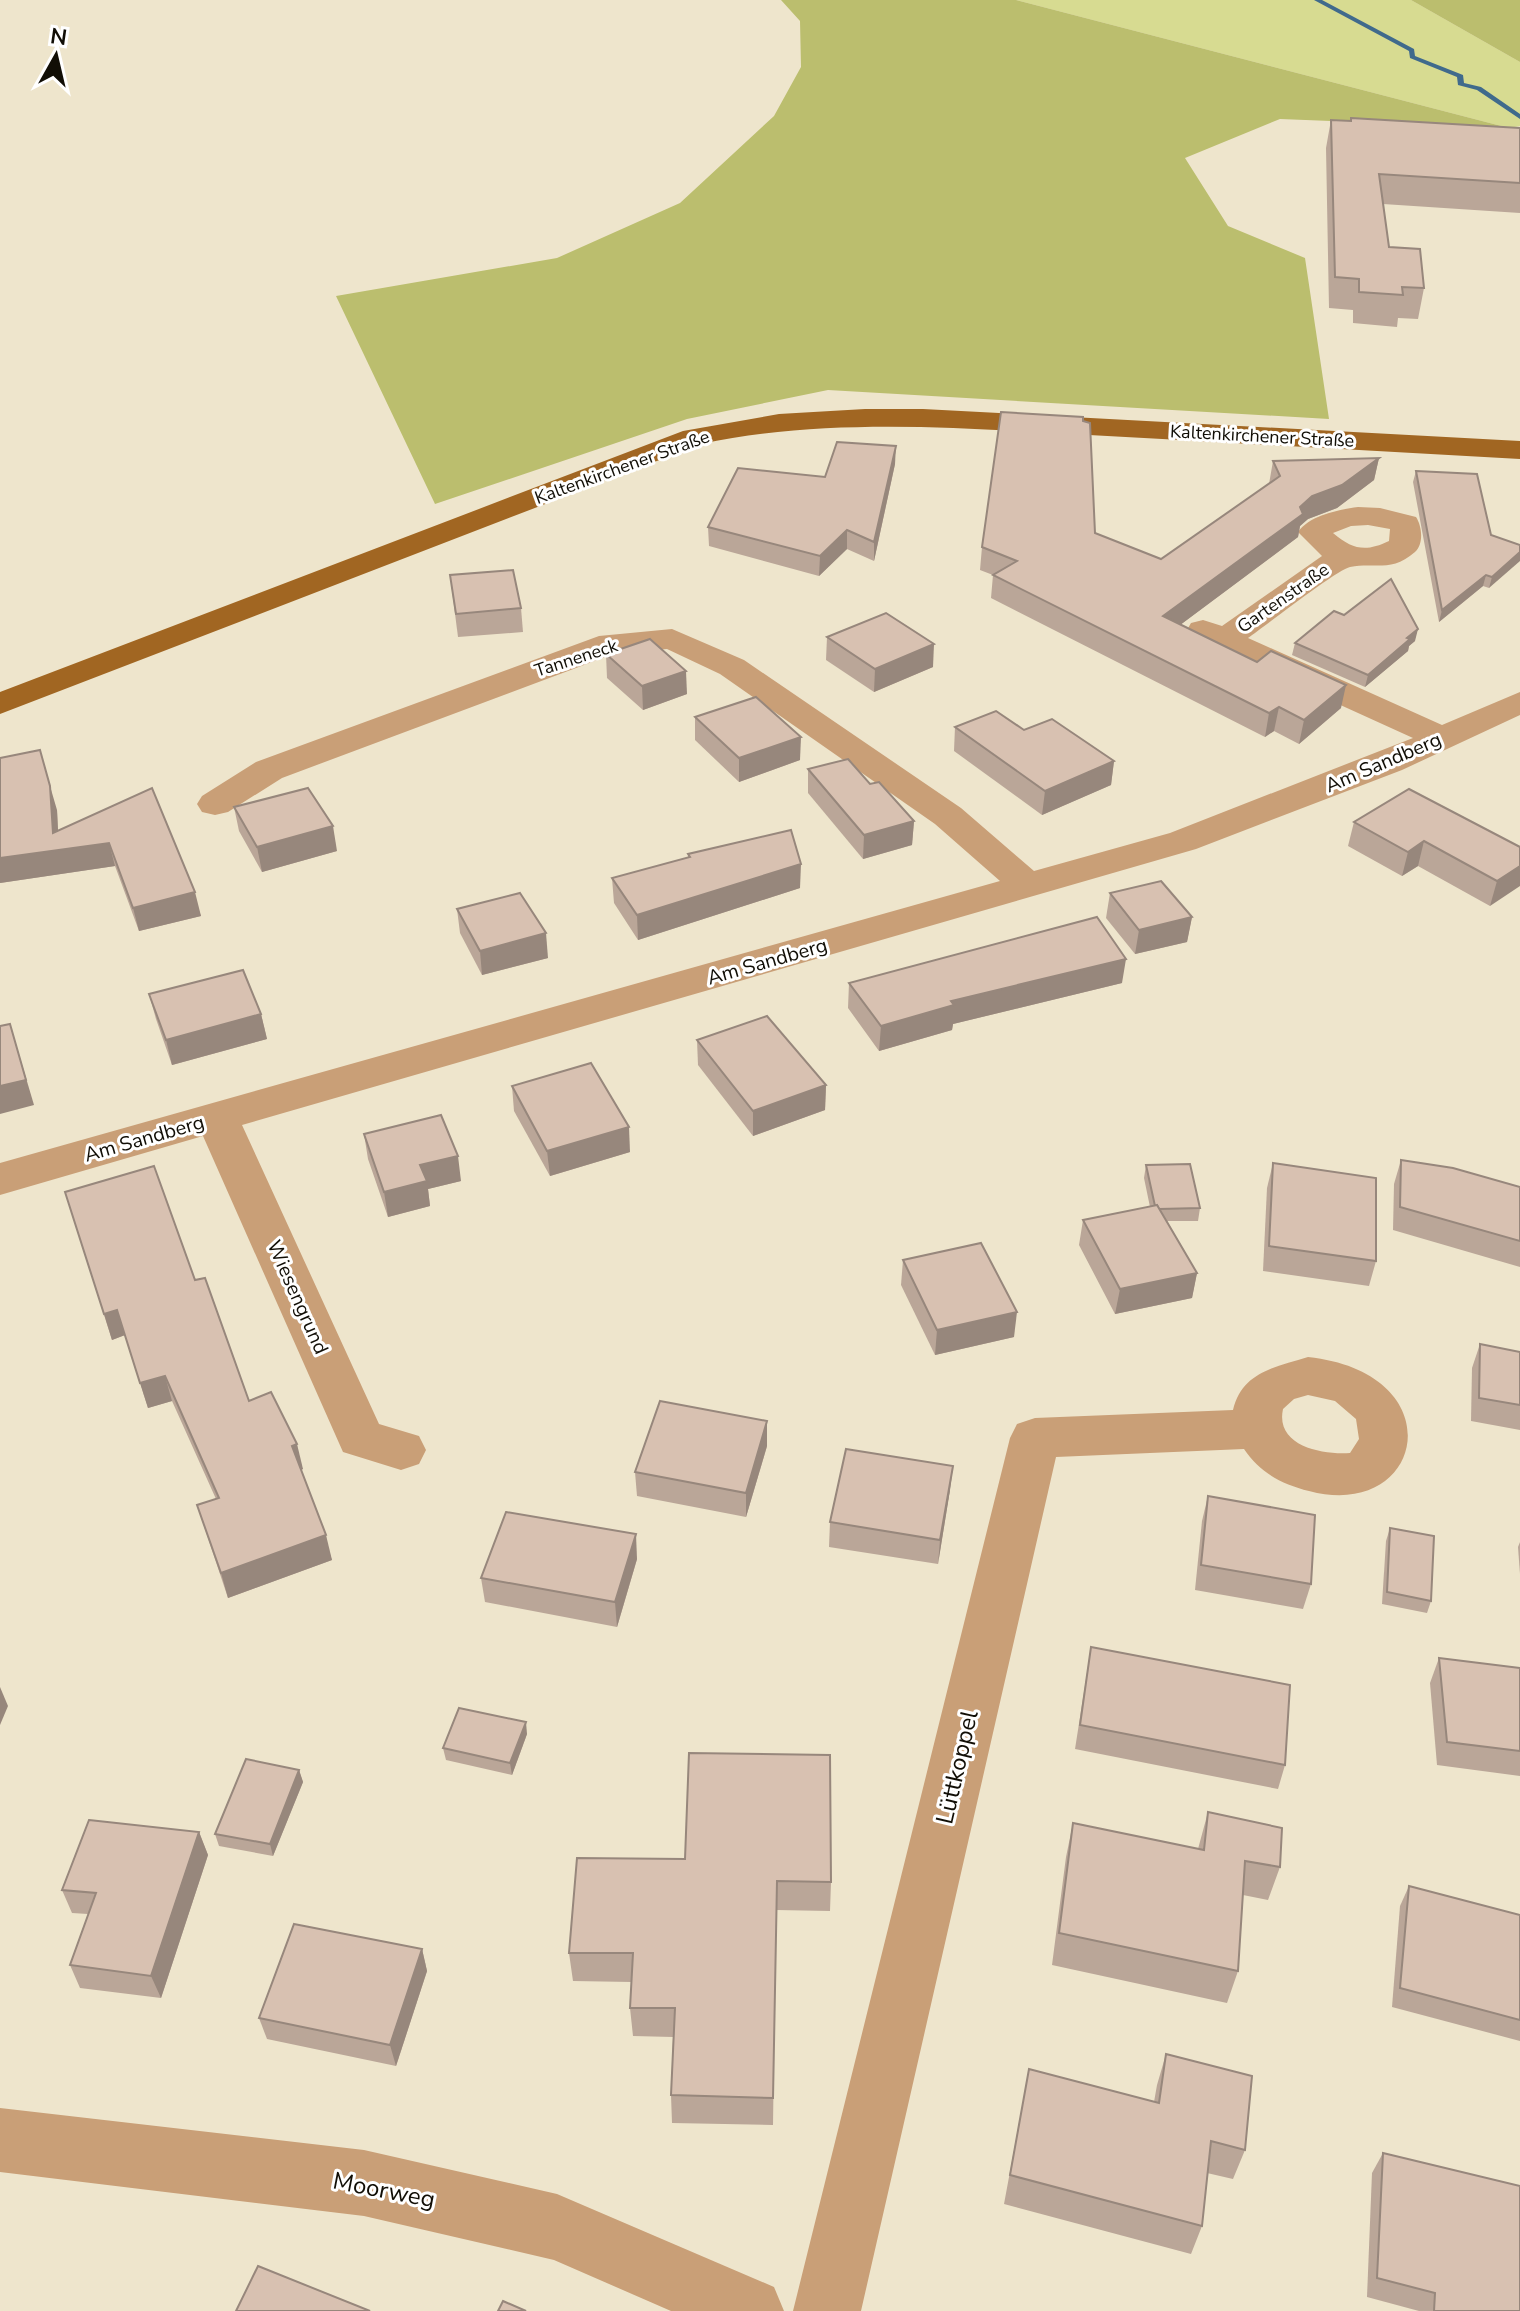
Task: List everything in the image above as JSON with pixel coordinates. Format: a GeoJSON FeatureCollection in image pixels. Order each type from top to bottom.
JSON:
{"type":"FeatureCollection","features":[{"type":"Feature","properties":{"kind":"main road","name":"Kaltenkirchener Straße"},"geometry":{"type":"LineString","coordinates":[[0,704],[693,437],[750,424],[826,417],[923,418],[1520,450]]}},
{"type":"Feature","properties":{"kind":"street","name":"Gartenstraße"},"geometry":{"type":"LineString","coordinates":[[1342,557],[1214,634],[1442,738]]}},
{"type":"Feature","properties":{"kind":"street","name":"Tanneneck"},"geometry":{"type":"LineString","coordinates":[[215,804],[269,770],[611,643],[672,639],[732,667],[948,816],[1029,887]]}},
{"type":"Feature","properties":{"kind":"street","name":"Am Sandberg"},"geometry":{"type":"LineString","coordinates":[[0,1179],[1183,841],[1442,738],[1520,702]]}},
{"type":"Feature","properties":{"kind":"street","name":"Wiesengrund"},"geometry":{"type":"LineString","coordinates":[[217,1118],[361,1438],[401,1450]]}},
{"type":"Feature","properties":{"kind":"street","name":"Lüttkoppel"},"geometry":{"type":"LineString","coordinates":[[827,2311],[1035,1438],[1257,1429]]}},
{"type":"Feature","properties":{"kind":"street","name":"Moorweg"},"geometry":{"type":"LineString","coordinates":[[0,2140],[364,2183],[557,2227],[750,2311]]}},
{"type":"Feature","properties":{"kind":"green space"},"geometry":{"type":"Polygon","coordinates":[[[781,0],[1016,0],[1509,128],[1280,119],[1185,158],[1228,226],[1305,258],[1329,419],[828,390],[687,419],[435,504],[336,296],[557,258],[680,203],[774,116],[801,67],[800,21],[781,0]]]}},
{"type":"Feature","properties":{"kind":"green space"},"geometry":{"type":"Polygon","coordinates":[[[1016,0],[1411,0],[1520,62],[1520,126],[1509,128],[1016,0]]]}},
{"type":"Feature","properties":{"kind":"green space"},"geometry":{"type":"Polygon","coordinates":[[[1411,0],[1520,0],[1520,62],[1411,0]]]}},
{"type":"Feature","properties":{"kind":"building"},"geometry":{"type":"Polygon","coordinates":[[[1351,118],[1520,128],[1520,183],[1379,174],[1389,247],[1420,249],[1424,288],[1402,287],[1403,295],[1359,292],[1359,279],[1335,277],[1331,120],[1351,121],[1351,118]]]}},
{"type":"Feature","properties":{"kind":"building"},"geometry":{"type":"Polygon","coordinates":[[[1001,412],[1083,417],[1083,421],[1090,423],[1095,533],[1161,559],[1280,476],[1273,461],[1379,458],[1342,485],[1312,496],[1300,507],[1303,514],[1163,616],[1257,662],[1271,651],[1346,685],[1304,720],[1279,707],[1269,713],[993,575],[1017,561],[982,547],[1001,412]]]}},
{"type":"Feature","properties":{"kind":"building"},"geometry":{"type":"Polygon","coordinates":[[[837,442],[896,446],[874,542],[847,530],[820,556],[708,527],[738,468],[825,477],[837,442]]]}},
{"type":"Feature","properties":{"kind":"building"},"geometry":{"type":"Polygon","coordinates":[[[1416,471],[1477,474],[1491,535],[1520,545],[1520,552],[1492,577],[1486,575],[1442,610],[1416,471]]]}},
{"type":"Feature","properties":{"kind":"building"},"geometry":{"type":"Polygon","coordinates":[[[513,570],[521,608],[456,614],[450,575],[513,570]]]}},
{"type":"Feature","properties":{"kind":"building"},"geometry":{"type":"Polygon","coordinates":[[[1391,579],[1418,629],[1368,675],[1295,643],[1334,611],[1344,615],[1391,579]]]}},
{"type":"Feature","properties":{"kind":"building"},"geometry":{"type":"Polygon","coordinates":[[[886,613],[934,644],[875,669],[827,637],[886,613]]]}},
{"type":"Feature","properties":{"kind":"building"},"geometry":{"type":"Polygon","coordinates":[[[650,639],[686,671],[642,686],[606,654],[650,639]]]}},
{"type":"Feature","properties":{"kind":"building"},"geometry":{"type":"Polygon","coordinates":[[[756,697],[801,737],[739,758],[695,717],[756,697]]]}},
{"type":"Feature","properties":{"kind":"building"},"geometry":{"type":"Polygon","coordinates":[[[996,711],[1024,730],[1052,719],[1114,761],[1045,791],[955,727],[996,711]]]}},
{"type":"Feature","properties":{"kind":"building"},"geometry":{"type":"Polygon","coordinates":[[[40,750],[50,786],[53,833],[152,788],[195,892],[133,908],[109,843],[0,858],[0,758],[40,750]]]}},
{"type":"Feature","properties":{"kind":"building"},"geometry":{"type":"Polygon","coordinates":[[[848,759],[870,784],[879,782],[914,821],[864,835],[808,769],[848,759]]]}},
{"type":"Feature","properties":{"kind":"building"},"geometry":{"type":"Polygon","coordinates":[[[308,788],[333,826],[257,847],[234,807],[308,788]]]}},
{"type":"Feature","properties":{"kind":"building"},"geometry":{"type":"Polygon","coordinates":[[[1409,789],[1520,847],[1520,866],[1497,881],[1424,841],[1408,852],[1354,822],[1409,789]]]}},
{"type":"Feature","properties":{"kind":"building"},"geometry":{"type":"Polygon","coordinates":[[[791,830],[801,864],[637,915],[612,878],[690,857],[688,854],[791,830]]]}},
{"type":"Feature","properties":{"kind":"building"},"geometry":{"type":"Polygon","coordinates":[[[1161,881],[1192,917],[1139,930],[1110,893],[1161,881]]]}},
{"type":"Feature","properties":{"kind":"building"},"geometry":{"type":"Polygon","coordinates":[[[520,893],[546,933],[480,951],[457,909],[520,893]]]}},
{"type":"Feature","properties":{"kind":"building"},"geometry":{"type":"Polygon","coordinates":[[[1097,917],[1126,959],[951,1001],[954,1005],[881,1026],[849,983],[1097,917]]]}},
{"type":"Feature","properties":{"kind":"building"},"geometry":{"type":"Polygon","coordinates":[[[243,970],[261,1014],[166,1040],[149,994],[243,970]]]}},
{"type":"Feature","properties":{"kind":"building"},"geometry":{"type":"Polygon","coordinates":[[[767,1016],[826,1085],[753,1111],[697,1040],[767,1016]]]}},
{"type":"Feature","properties":{"kind":"building"},"geometry":{"type":"Polygon","coordinates":[[[10,1024],[26,1080],[0,1086],[0,1026],[10,1024]]]}},
{"type":"Feature","properties":{"kind":"building"},"geometry":{"type":"Polygon","coordinates":[[[591,1063],[629,1127],[547,1151],[512,1086],[591,1063]]]}},
{"type":"Feature","properties":{"kind":"building"},"geometry":{"type":"Polygon","coordinates":[[[441,1115],[458,1156],[420,1165],[427,1181],[384,1192],[364,1134],[441,1115]]]}},
{"type":"Feature","properties":{"kind":"building"},"geometry":{"type":"Polygon","coordinates":[[[1401,1160],[1453,1168],[1520,1187],[1520,1241],[1400,1207],[1401,1160]]]}},
{"type":"Feature","properties":{"kind":"building"},"geometry":{"type":"Polygon","coordinates":[[[1273,1163],[1376,1178],[1376,1261],[1269,1246],[1273,1163]]]}},
{"type":"Feature","properties":{"kind":"building"},"geometry":{"type":"Polygon","coordinates":[[[1190,1164],[1200,1208],[1159,1209],[1155,1206],[1146,1165],[1190,1164]]]}},
{"type":"Feature","properties":{"kind":"building"},"geometry":{"type":"Polygon","coordinates":[[[154,1166],[195,1280],[205,1278],[249,1401],[271,1392],[297,1444],[292,1446],[326,1535],[221,1573],[197,1505],[219,1498],[165,1376],[140,1383],[117,1310],[104,1314],[65,1192],[154,1166]]]}},
{"type":"Feature","properties":{"kind":"building"},"geometry":{"type":"Polygon","coordinates":[[[1157,1205],[1197,1273],[1120,1289],[1083,1220],[1157,1205]]]}},
{"type":"Feature","properties":{"kind":"building"},"geometry":{"type":"Polygon","coordinates":[[[981,1243],[1017,1312],[937,1330],[903,1260],[981,1243]]]}},
{"type":"Feature","properties":{"kind":"building"},"geometry":{"type":"Polygon","coordinates":[[[1480,1344],[1520,1352],[1520,1405],[1479,1398],[1480,1344]]]}},
{"type":"Feature","properties":{"kind":"building"},"geometry":{"type":"Polygon","coordinates":[[[660,1401],[767,1421],[746,1493],[635,1472],[660,1401]]]}},
{"type":"Feature","properties":{"kind":"building"},"geometry":{"type":"Polygon","coordinates":[[[846,1449],[953,1466],[940,1540],[830,1522],[846,1449]]]}},
{"type":"Feature","properties":{"kind":"building"},"geometry":{"type":"Polygon","coordinates":[[[1208,1496],[1315,1515],[1311,1584],[1201,1565],[1208,1496]]]}},
{"type":"Feature","properties":{"kind":"building"},"geometry":{"type":"Polygon","coordinates":[[[506,1512],[636,1534],[615,1602],[481,1578],[506,1512]]]}},
{"type":"Feature","properties":{"kind":"building"},"geometry":{"type":"Polygon","coordinates":[[[1390,1528],[1434,1536],[1431,1601],[1387,1592],[1390,1528]]]}},
{"type":"Feature","properties":{"kind":"building"},"geometry":{"type":"Polygon","coordinates":[[[1091,1647],[1290,1685],[1285,1765],[1080,1725],[1091,1647]]]}},
{"type":"Feature","properties":{"kind":"building"},"geometry":{"type":"Polygon","coordinates":[[[1439,1658],[1520,1668],[1520,1751],[1447,1742],[1439,1658]]]}},
{"type":"Feature","properties":{"kind":"building"},"geometry":{"type":"Polygon","coordinates":[[[459,1708],[526,1722],[510,1763],[443,1748],[459,1708]]]}},
{"type":"Feature","properties":{"kind":"building"},"geometry":{"type":"Polygon","coordinates":[[[689,1753],[830,1755],[831,1882],[777,1881],[773,2098],[671,2095],[675,2008],[630,2008],[633,1953],[569,1953],[577,1858],[685,1859],[689,1753]]]}},
{"type":"Feature","properties":{"kind":"building"},"geometry":{"type":"Polygon","coordinates":[[[246,1759],[299,1770],[270,1844],[215,1834],[246,1759]]]}},
{"type":"Feature","properties":{"kind":"building"},"geometry":{"type":"Polygon","coordinates":[[[1208,1812],[1282,1828],[1280,1867],[1245,1861],[1238,1971],[1059,1933],[1073,1823],[1204,1850],[1208,1812]]]}},
{"type":"Feature","properties":{"kind":"building"},"geometry":{"type":"Polygon","coordinates":[[[89,1820],[199,1832],[151,1976],[70,1965],[96,1893],[62,1890],[89,1820]]]}},
{"type":"Feature","properties":{"kind":"building"},"geometry":{"type":"Polygon","coordinates":[[[1409,1886],[1520,1915],[1520,2020],[1400,1988],[1409,1886]]]}},
{"type":"Feature","properties":{"kind":"building"},"geometry":{"type":"Polygon","coordinates":[[[294,1924],[422,1949],[390,2045],[259,2018],[294,1924]]]}},
{"type":"Feature","properties":{"kind":"building"},"geometry":{"type":"Polygon","coordinates":[[[1166,2054],[1252,2076],[1245,2150],[1211,2141],[1202,2226],[1010,2175],[1029,2069],[1159,2103],[1166,2054]]]}},
{"type":"Feature","properties":{"kind":"building"},"geometry":{"type":"Polygon","coordinates":[[[1383,2153],[1520,2186],[1520,2311],[1434,2311],[1435,2293],[1377,2278],[1383,2153]]]}},
{"type":"Feature","properties":{"kind":"building"},"geometry":{"type":"Polygon","coordinates":[[[258,2266],[370,2311],[236,2311],[258,2266]]]}},
{"type":"Feature","properties":{"kind":"building"},"geometry":{"type":"Polygon","coordinates":[[[503,2301],[526,2311],[498,2311],[503,2301]]]}},
{"type":"Feature","properties":{"kind":"waterway"},"geometry":{"type":"LineString","coordinates":[[1317,0],[1412,50],[1412,57],[1461,76],[1460,84],[1479,88],[1520,117]]}}]}
